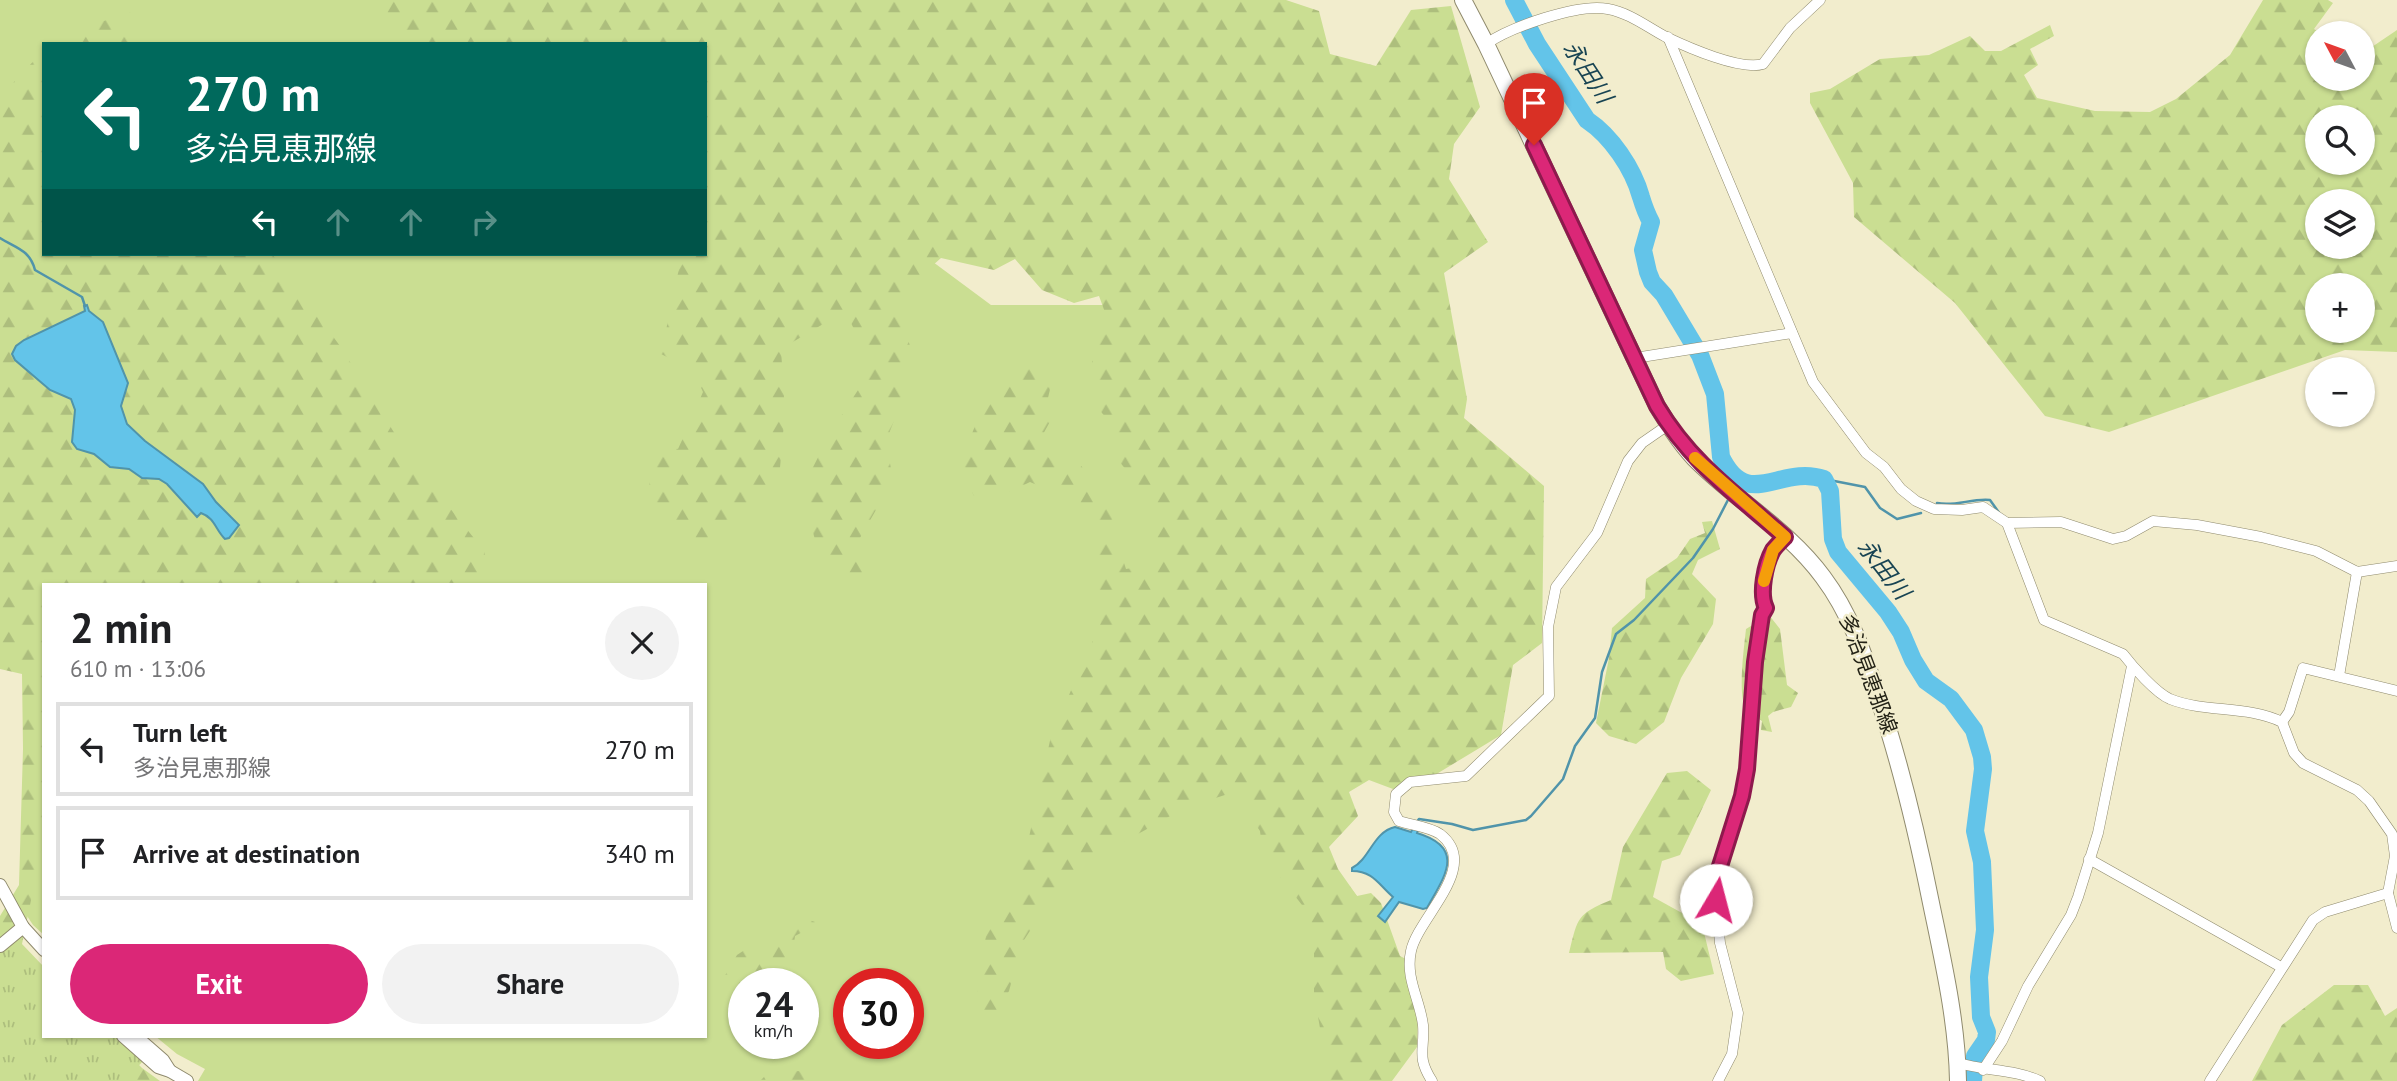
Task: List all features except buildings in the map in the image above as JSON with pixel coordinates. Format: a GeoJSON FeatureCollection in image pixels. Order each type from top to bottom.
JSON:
{"type":"FeatureCollection","features":[{"type":"Feature","properties":{"kind":"main road","name":"多治見恵那線"},"geometry":{"type":"LineString","coordinates":[[1462,0],[1486,44],[1668,425],[1695,458],[1785,537],[1823,576],[1842,606],[1864,654],[1906,786],[1947,979],[1958,1081]]}},
{"type":"Feature","properties":{"kind":"street"},"geometry":{"type":"LineString","coordinates":[[1486,44],[1520,27],[1543,20],[1587,8],[1606,8],[1644,23],[1668,37],[1739,65],[1756,66],[1763,64],[1790,28],[1820,0]]}},
{"type":"Feature","properties":{"kind":"street"},"geometry":{"type":"LineString","coordinates":[[1668,37],[1812,382],[1866,453],[1884,467],[1901,489],[1916,501],[1934,509],[1962,510],[1983,507],[2007,523],[2061,522],[2113,539],[2126,536],[2153,521],[2197,525],[2316,551],[2357,572],[2397,566]]}},
{"type":"Feature","properties":{"kind":"street"},"geometry":{"type":"LineString","coordinates":[[1634,358],[1792,333]]}},
{"type":"Feature","properties":{"kind":"street"},"geometry":{"type":"LineString","coordinates":[[1432,1081],[1423,1064],[1422,1018],[1409,963],[1415,937],[1430,918],[1456,862],[1454,853],[1441,835],[1399,821],[1394,812],[1396,794],[1410,782],[1466,776],[1522,725],[1549,696],[1548,627],[1550,606],[1556,587],[1597,533],[1628,461],[1642,443],[1668,425]]}},
{"type":"Feature","properties":{"kind":"street"},"geometry":{"type":"LineString","coordinates":[[2007,523],[2044,620],[2123,654],[2132,666],[2167,698],[2189,704],[2267,715],[2281,722],[2294,753],[2303,763],[2357,790],[2369,801],[2387,825],[2395,843],[2388,893],[2397,928]]}},
{"type":"Feature","properties":{"kind":"street"},"geometry":{"type":"LineString","coordinates":[[1718,1081],[1731,1054],[1738,1013],[1720,943],[1716,900],[1720,866],[1742,796],[1747,769],[1755,662],[1762,615],[1766,608],[1763,604],[1765,576],[1773,550],[1785,537]]}},
{"type":"Feature","properties":{"kind":"street"},"geometry":{"type":"LineString","coordinates":[[2339,677],[2357,572]]}},
{"type":"Feature","properties":{"kind":"street"},"geometry":{"type":"LineString","coordinates":[[1983,1070],[1987,1060],[2002,1041],[2028,986],[2071,915],[2106,794],[2132,666]]}},
{"type":"Feature","properties":{"kind":"street"},"geometry":{"type":"LineString","coordinates":[[2281,722],[2289,712],[2303,668],[2397,691]]}},
{"type":"Feature","properties":{"kind":"street"},"geometry":{"type":"LineString","coordinates":[[2089,859],[2281,967]]}},
{"type":"Feature","properties":{"kind":"street"},"geometry":{"type":"LineString","coordinates":[[0,885],[20,930],[42,948]]}},
{"type":"Feature","properties":{"kind":"street"},"geometry":{"type":"LineString","coordinates":[[2210,1081],[2281,967],[2318,916],[2388,893]]}},
{"type":"Feature","properties":{"kind":"street"},"geometry":{"type":"LineString","coordinates":[[0,905],[42,957]]}},
{"type":"Feature","properties":{"kind":"street"},"geometry":{"type":"LineString","coordinates":[[0,946],[20,930]]}},
{"type":"Feature","properties":{"kind":"street"},"geometry":{"type":"LineString","coordinates":[[125,1038],[158,1067],[187,1081]]}},
{"type":"Feature","properties":{"kind":"street"},"geometry":{"type":"LineString","coordinates":[[138,1038],[163,1060],[170,1071]]}},
{"type":"Feature","properties":{"kind":"street"},"geometry":{"type":"LineString","coordinates":[[1958,1063],[1983,1070],[2017,1072],[2040,1081]]}},
{"type":"Feature","properties":{"kind":"green space"},"geometry":{"type":"Polygon","coordinates":[[[0,0],[396,0],[446,42],[42,42],[42,193],[0,159],[0,0]]]}},
{"type":"Feature","properties":{"kind":"green space"},"geometry":{"type":"Polygon","coordinates":[[[361,0],[1286,0],[1319,11],[1330,54],[1376,66],[1411,10],[1451,6],[1480,107],[1454,144],[1449,179],[1488,242],[1444,273],[1467,399],[1464,418],[1544,486],[1542,643],[1513,665],[1501,735],[1415,787],[1393,789],[1369,780],[1349,792],[1358,816],[1329,847],[1338,869],[1357,896],[1371,893],[1381,903],[1400,956],[1406,959],[1418,1014],[1417,1047],[1392,1081],[1329,1081],[1314,993],[1314,939],[1309,914],[1263,855],[1260,831],[1234,792],[1185,808],[1080,866],[1047,905],[1022,943],[1009,991],[989,1028],[976,986],[987,931],[1018,888],[1051,736],[1101,622],[1097,539],[1076,502],[1030,482],[1009,492],[974,496],[959,466],[981,411],[1004,374],[1027,355],[1052,381],[1047,402],[1052,418],[1037,445],[1051,460],[1079,463],[1111,506],[1114,532],[1126,569],[1144,566],[1157,547],[1147,495],[1118,460],[1108,420],[1096,406],[1092,360],[1106,315],[1099,296],[1074,303],[1042,290],[1015,259],[994,270],[941,258],[895,299],[911,349],[901,403],[886,441],[893,480],[860,538],[864,575],[846,581],[820,557],[808,515],[808,477],[832,430],[873,367],[845,311],[781,349],[785,412],[778,490],[699,554],[648,498],[654,439],[678,449],[703,392],[693,370],[661,354],[682,256],[707,256],[707,42],[417,42],[361,0]]]}},
{"type":"Feature","properties":{"kind":"green space"},"geometry":{"type":"Polygon","coordinates":[[[2263,0],[2328,0],[2333,3],[2320,21],[2305,21],[2305,91],[2375,91],[2375,45],[2397,30],[2397,352],[2345,350],[2325,357],[2305,357],[2305,364],[2109,432],[2045,416],[1955,303],[1854,217],[1853,183],[1810,103],[1810,93],[1830,89],[1880,59],[1929,55],[1970,36],[1985,51],[2001,51],[2050,25],[2054,36],[2030,49],[2038,65],[2024,75],[2037,98],[2095,111],[2150,112],[2176,99],[2230,55],[2263,0]]]}},
{"type":"Feature","properties":{"kind":"green space"},"geometry":{"type":"Polygon","coordinates":[[[132,12],[139,42],[56,42],[72,31],[132,12]]]}},
{"type":"Feature","properties":{"kind":"green space"},"geometry":{"type":"Polygon","coordinates":[[[42,52],[42,256],[273,256],[340,346],[410,458],[485,552],[485,583],[42,583],[42,847],[22,944],[42,965],[42,992],[0,942],[0,916],[19,885],[23,749],[22,674],[0,669],[0,86],[11,85],[42,52]]]}},
{"type":"Feature","properties":{"kind":"green space"},"geometry":{"type":"Polygon","coordinates":[[[871,216],[991,305],[1105,305],[1326,856],[1391,940],[1331,1081],[198,1081],[205,1069],[177,1054],[157,1038],[707,1038],[707,583],[427,583],[118,256],[707,256],[707,254],[871,216]]]}},
{"type":"Feature","properties":{"kind":"green space"},"geometry":{"type":"Polygon","coordinates":[[[1712,521],[1720,549],[1698,560],[1692,574],[1716,599],[1713,624],[1681,678],[1664,722],[1636,744],[1609,736],[1596,723],[1612,628],[1645,598],[1646,579],[1677,558],[1690,539],[1705,533],[1702,522],[1712,521]]]}},
{"type":"Feature","properties":{"kind":"green space"},"geometry":{"type":"Polygon","coordinates":[[[1769,615],[1780,629],[1787,685],[1798,693],[1791,707],[1768,716],[1772,732],[1761,730],[1762,721],[1746,709],[1742,691],[1746,629],[1769,615]]]}},
{"type":"Feature","properties":{"kind":"green space"},"geometry":{"type":"Polygon","coordinates":[[[1687,771],[1711,790],[1680,855],[1662,861],[1653,897],[1702,924],[1714,974],[1681,981],[1666,969],[1663,952],[1569,953],[1581,918],[1591,909],[1611,900],[1623,847],[1667,773],[1687,771]]]}},
{"type":"Feature","properties":{"kind":"green space"},"geometry":{"type":"Polygon","coordinates":[[[42,804],[42,933],[33,925],[16,899],[42,804]]]}},
{"type":"Feature","properties":{"kind":"green space"},"geometry":{"type":"Polygon","coordinates":[[[791,914],[815,922],[795,936],[793,950],[783,961],[786,968],[729,968],[737,955],[749,947],[762,947],[771,943],[791,914]]]}},
{"type":"Feature","properties":{"kind":"green space"},"geometry":{"type":"Polygon","coordinates":[[[0,922],[21,948],[42,967],[42,1038],[121,1038],[145,1059],[124,1081],[0,1081],[0,922]]]}},
{"type":"Feature","properties":{"kind":"green space"},"geometry":{"type":"Polygon","coordinates":[[[728,970],[728,991],[717,996],[716,991],[728,970]]]}},
{"type":"Feature","properties":{"kind":"green space"},"geometry":{"type":"Polygon","coordinates":[[[2334,985],[2368,985],[2385,1016],[2397,1008],[2397,1081],[2252,1081],[2282,1025],[2334,985]]]}},
{"type":"Feature","properties":{"kind":"green space"},"geometry":{"type":"Polygon","coordinates":[[[111,1038],[142,1068],[160,1081],[119,1081],[111,1038]]]}},
{"type":"Feature","properties":{"kind":"green space"},"geometry":{"type":"Polygon","coordinates":[[[775,1059],[772,1062],[778,1073],[799,1071],[812,1081],[760,1081],[764,1077],[766,1067],[761,1061],[775,1059]]]}},
{"type":"Feature","properties":{"kind":"water"},"geometry":{"type":"Polygon","coordinates":[[[87,305],[89,311],[103,322],[128,383],[121,406],[127,424],[145,441],[203,484],[216,502],[239,525],[229,538],[225,539],[206,515],[201,513],[197,517],[167,484],[159,479],[142,478],[129,469],[110,467],[94,454],[77,449],[72,442],[75,410],[71,399],[50,390],[15,360],[12,354],[16,346],[85,311],[84,306],[87,305]]]}},
{"type":"Feature","properties":{"kind":"water"},"geometry":{"type":"Polygon","coordinates":[[[1395,827],[1411,832],[1413,828],[1418,830],[1417,833],[1432,839],[1447,855],[1447,864],[1440,885],[1427,908],[1399,902],[1385,922],[1378,916],[1393,897],[1371,876],[1352,871],[1352,868],[1382,834],[1395,827]]]}},
{"type":"Feature","properties":{"kind":"waterway","name":"永田川"},"geometry":{"type":"LineString","coordinates":[[1514,0],[1537,44],[1587,120],[1613,144],[1633,175],[1651,222],[1643,250],[1648,272],[1700,355],[1715,394],[1721,457],[1731,473],[1742,482],[1754,484],[1793,477],[1824,479],[1830,491],[1833,539],[1838,552],[1888,612],[1926,681],[1951,699],[1974,730],[1983,769],[1975,831],[1982,862],[1985,930],[1979,977],[1981,1017],[1987,1032],[1986,1040],[1975,1056],[1973,1081]]}},
{"type":"Feature","properties":{"kind":"waterway"},"geometry":{"type":"LineString","coordinates":[[0,238],[26,254],[35,270],[82,297],[85,306]]}},
{"type":"Feature","properties":{"kind":"waterway"},"geometry":{"type":"LineString","coordinates":[[1824,479],[1865,487],[1880,508],[1897,519],[1921,513]]}},
{"type":"Feature","properties":{"kind":"waterway","name":"永田川"},"geometry":{"type":"LineString","coordinates":[[1735,487],[1738,481]]}},
{"type":"Feature","properties":{"kind":"waterway"},"geometry":{"type":"LineString","coordinates":[[1416,823],[1419,819],[1473,830],[1526,820],[1531,816],[1563,779],[1575,746],[1595,718],[1602,672],[1616,634],[1634,620],[1693,558],[1713,529],[1730,496]]}},
{"type":"Feature","properties":{"kind":"waterway"},"geometry":{"type":"LineString","coordinates":[[1937,503],[1990,500],[2000,514]]}},
{"type":"Feature","properties":{"kind":"slow traffic"},"geometry":{"type":"LineString","coordinates":[[1695,458],[1785,537],[1773,550],[1764,581]]}},
{"type":"Feature","properties":{"kind":"route"},"geometry":{"type":"LineString","coordinates":[[1534,145],[1668,425],[1685,448],[1713,476],[1785,537],[1773,550],[1765,576],[1763,604],[1766,608],[1762,615],[1755,662],[1747,769],[1742,796],[1720,866],[1716,900]]}}]}
